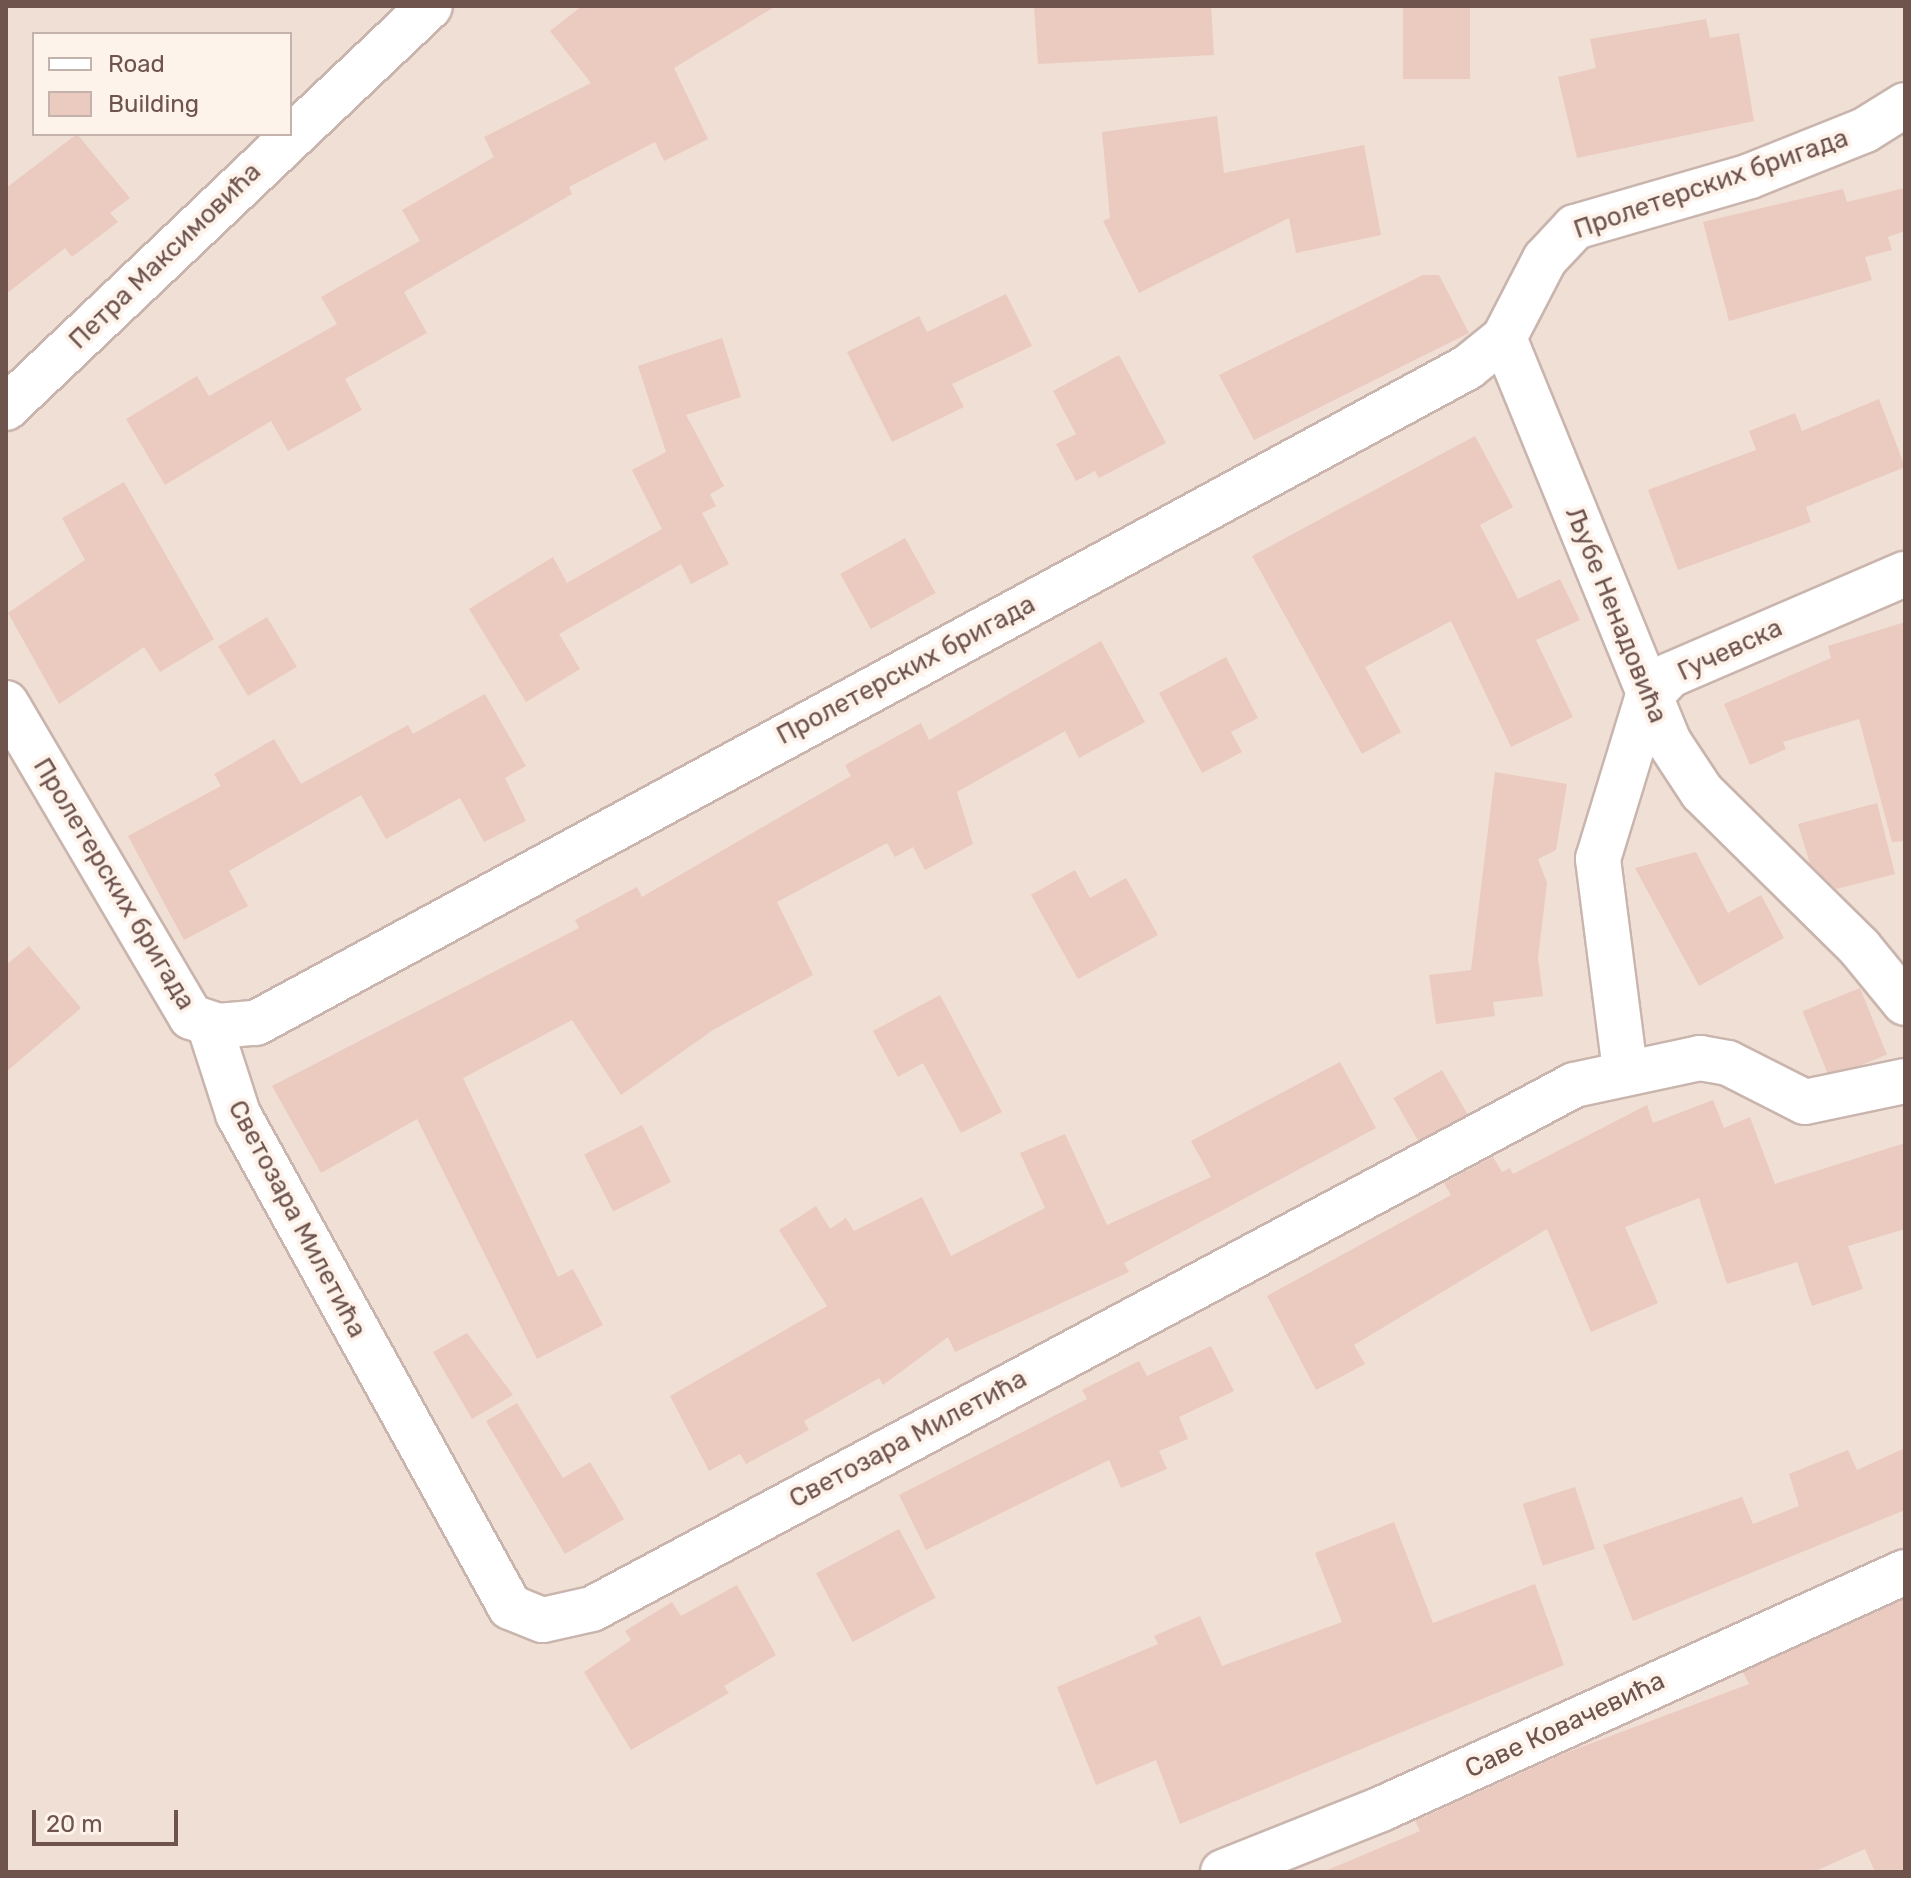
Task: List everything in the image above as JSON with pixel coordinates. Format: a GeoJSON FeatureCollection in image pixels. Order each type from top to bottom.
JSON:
{"type":"FeatureCollection","features":[{"type":"Feature","properties":{"kind":"street","name":"Петра Максимовића"},"geometry":{"type":"LineString","coordinates":[[6,408],[430,6]]}},
{"type":"Feature","properties":{"kind":"street","name":"Пролетерских бригада"},"geometry":{"type":"LineString","coordinates":[[6,703],[191,1017],[209,1024],[256,1023],[1468,367],[1504,338],[1545,259],[1575,227],[1750,176],[1865,130],[1905,105]]}},
{"type":"Feature","properties":{"kind":"street","name":"Љубе Ненадовића"},"geometry":{"type":"LineString","coordinates":[[1504,338],[1647,699],[1702,792],[1860,948],[1905,1003]]}},
{"type":"Feature","properties":{"kind":"street","name":"Гучевска"},"geometry":{"type":"LineString","coordinates":[[1647,699],[1670,675],[1905,574]]}},
{"type":"Feature","properties":{"kind":"street"},"geometry":{"type":"LineString","coordinates":[[1625,1070],[1598,859],[1647,699]]}},
{"type":"Feature","properties":{"kind":"street","name":"Светозара Милетића"},"geometry":{"type":"LineString","coordinates":[[209,1024],[238,1114],[510,1607],[543,1620],[592,1609],[1500,1122],[1625,1070],[1715,1058],[1805,1102],[1905,1081]]}},
{"type":"Feature","properties":{"kind":"street","name":"Саве Ковачевића"},"geometry":{"type":"LineString","coordinates":[[1223,1872],[1381,1809],[1905,1572]]}},
{"type":"Feature","properties":{"kind":"shaded area"},"geometry":{"type":"Polygon","coordinates":[[[6,6],[1905,6],[1905,1872],[6,1872],[6,6]]]}},
{"type":"Feature","properties":{"kind":"building"},"geometry":{"type":"Polygon","coordinates":[[[582,6],[776,6],[674,68],[708,139],[664,161],[655,142],[569,187],[572,194],[404,292],[427,333],[345,379],[362,410],[288,451],[271,421],[165,485],[126,419],[197,376],[209,396],[337,324],[321,297],[420,241],[402,210],[494,157],[484,137],[591,83],[550,31],[582,6]]]}},
{"type":"Feature","properties":{"kind":"building"},"geometry":{"type":"Polygon","coordinates":[[[1034,6],[1211,6],[1214,55],[1038,64],[1034,6]]]}},
{"type":"Feature","properties":{"kind":"building"},"geometry":{"type":"Polygon","coordinates":[[[1403,6],[1470,6],[1470,79],[1403,79],[1403,6]]]}},
{"type":"Feature","properties":{"kind":"building"},"geometry":{"type":"Polygon","coordinates":[[[1706,19],[1710,38],[1739,33],[1754,121],[1577,158],[1558,77],[1596,68],[1590,39],[1706,19]]]}},
{"type":"Feature","properties":{"kind":"building"},"geometry":{"type":"Polygon","coordinates":[[[1217,116],[1224,173],[1364,145],[1381,235],[1296,253],[1289,218],[1139,293],[1103,221],[1110,218],[1102,132],[1217,116]]]}},
{"type":"Feature","properties":{"kind":"building"},"geometry":{"type":"Polygon","coordinates":[[[74,136],[79,136],[130,198],[110,213],[118,222],[72,257],[65,248],[6,294],[6,188],[74,136]]]}},
{"type":"Feature","properties":{"kind":"building"},"geometry":{"type":"Polygon","coordinates":[[[1905,188],[1905,231],[1888,237],[1892,250],[1865,257],[1872,280],[1729,321],[1703,222],[1843,189],[1847,202],[1905,188]]]}},
{"type":"Feature","properties":{"kind":"building"},"geometry":{"type":"Polygon","coordinates":[[[1423,275],[1439,275],[1469,333],[1254,440],[1219,375],[1423,275]]]}},
{"type":"Feature","properties":{"kind":"building"},"geometry":{"type":"Polygon","coordinates":[[[1006,294],[1032,346],[952,384],[964,407],[892,442],[847,352],[919,316],[927,332],[1006,294]]]}},
{"type":"Feature","properties":{"kind":"building"},"geometry":{"type":"Polygon","coordinates":[[[722,338],[741,397],[686,415],[724,486],[710,494],[716,506],[702,513],[729,564],[691,584],[681,564],[559,634],[580,669],[526,702],[469,609],[553,557],[567,583],[662,529],[632,470],[666,452],[638,366],[722,338]]]}},
{"type":"Feature","properties":{"kind":"building"},"geometry":{"type":"Polygon","coordinates":[[[1119,355],[1166,443],[1099,478],[1095,471],[1076,481],[1056,444],[1076,434],[1053,391],[1119,355]]]}},
{"type":"Feature","properties":{"kind":"building"},"geometry":{"type":"Polygon","coordinates":[[[1879,399],[1905,467],[1806,507],[1811,522],[1678,570],[1648,490],[1756,450],[1749,431],[1795,413],[1802,431],[1879,399]]]}},
{"type":"Feature","properties":{"kind":"building"},"geometry":{"type":"Polygon","coordinates":[[[1475,436],[1513,507],[1480,525],[1518,599],[1560,579],[1580,620],[1536,640],[1573,717],[1511,747],[1451,621],[1365,667],[1401,732],[1362,754],[1252,556],[1475,436]]]}},
{"type":"Feature","properties":{"kind":"building"},"geometry":{"type":"Polygon","coordinates":[[[124,482],[214,639],[160,672],[144,647],[59,704],[8,613],[85,560],[62,518],[124,482]]]}},
{"type":"Feature","properties":{"kind":"building"},"geometry":{"type":"Polygon","coordinates":[[[905,538],[936,593],[871,629],[840,574],[905,538]]]}},
{"type":"Feature","properties":{"kind":"building"},"geometry":{"type":"Polygon","coordinates":[[[267,617],[297,667],[248,696],[218,646],[267,617]]]}},
{"type":"Feature","properties":{"kind":"building"},"geometry":{"type":"Polygon","coordinates":[[[1905,622],[1905,841],[1892,842],[1859,719],[1783,742],[1786,749],[1750,765],[1724,704],[1831,658],[1828,646],[1905,622]]]}},
{"type":"Feature","properties":{"kind":"building"},"geometry":{"type":"Polygon","coordinates":[[[1101,641],[1145,722],[1079,758],[1065,731],[957,792],[973,844],[925,870],[913,847],[895,857],[887,843],[777,902],[813,975],[713,1030],[621,1095],[572,1020],[463,1078],[558,1277],[573,1269],[603,1325],[537,1359],[417,1119],[321,1173],[272,1086],[579,928],[575,920],[637,887],[642,897],[851,776],[845,765],[921,723],[929,740],[1101,641]]]}},
{"type":"Feature","properties":{"kind":"building"},"geometry":{"type":"Polygon","coordinates":[[[1226,657],[1258,718],[1231,732],[1242,752],[1202,773],[1159,693],[1226,657]]]}},
{"type":"Feature","properties":{"kind":"building"},"geometry":{"type":"Polygon","coordinates":[[[485,694],[526,766],[505,778],[526,821],[484,842],[460,798],[386,839],[361,795],[229,871],[248,906],[184,940],[128,836],[221,786],[214,774],[274,739],[301,784],[408,725],[413,734],[485,694]]]}},
{"type":"Feature","properties":{"kind":"building"},"geometry":{"type":"Polygon","coordinates":[[[1495,772],[1567,784],[1556,850],[1538,859],[1547,883],[1538,958],[1543,996],[1493,1002],[1495,1016],[1436,1024],[1429,975],[1471,970],[1495,772]]]}},
{"type":"Feature","properties":{"kind":"building"},"geometry":{"type":"Polygon","coordinates":[[[1877,803],[1895,874],[1836,889],[1810,864],[1798,824],[1877,803]]]}},
{"type":"Feature","properties":{"kind":"building"},"geometry":{"type":"Polygon","coordinates":[[[1696,852],[1728,913],[1761,895],[1784,938],[1699,986],[1635,868],[1696,852]]]}},
{"type":"Feature","properties":{"kind":"building"},"geometry":{"type":"Polygon","coordinates":[[[1075,870],[1090,898],[1126,878],[1158,935],[1078,979],[1031,895],[1075,870]]]}},
{"type":"Feature","properties":{"kind":"building"},"geometry":{"type":"Polygon","coordinates":[[[29,946],[81,1008],[6,1072],[6,965],[29,946]]]}},
{"type":"Feature","properties":{"kind":"building"},"geometry":{"type":"Polygon","coordinates":[[[1860,988],[1887,1055],[1829,1078],[1803,1011],[1860,988]]]}},
{"type":"Feature","properties":{"kind":"building"},"geometry":{"type":"Polygon","coordinates":[[[940,995],[1002,1112],[961,1133],[923,1063],[898,1077],[873,1031],[940,995]]]}},
{"type":"Feature","properties":{"kind":"building"},"geometry":{"type":"Polygon","coordinates":[[[1340,1062],[1376,1128],[1124,1263],[1129,1272],[955,1352],[948,1337],[883,1385],[879,1378],[804,1421],[809,1430],[746,1464],[740,1454],[709,1471],[670,1396],[827,1306],[779,1230],[816,1206],[830,1229],[846,1218],[854,1231],[922,1197],[951,1256],[1045,1208],[1020,1153],[1065,1134],[1107,1225],[1211,1177],[1191,1141],[1340,1062]]]}},
{"type":"Feature","properties":{"kind":"building"},"geometry":{"type":"Polygon","coordinates":[[[1442,1070],[1468,1114],[1419,1142],[1394,1098],[1442,1070]]]}},
{"type":"Feature","properties":{"kind":"building"},"geometry":{"type":"Polygon","coordinates":[[[1713,1100],[1724,1128],[1750,1117],[1775,1184],[1905,1143],[1905,1229],[1848,1246],[1863,1289],[1812,1306],[1797,1262],[1727,1284],[1699,1198],[1625,1227],[1658,1303],[1591,1332],[1547,1229],[1354,1345],[1365,1364],[1316,1390],[1267,1296],[1451,1195],[1444,1183],[1493,1157],[1502,1172],[1510,1168],[1513,1174],[1647,1105],[1653,1123],[1713,1100]]]}},
{"type":"Feature","properties":{"kind":"building"},"geometry":{"type":"Polygon","coordinates":[[[642,1125],[671,1182],[613,1212],[584,1155],[642,1125]]]}},
{"type":"Feature","properties":{"kind":"building"},"geometry":{"type":"Polygon","coordinates":[[[467,1333],[513,1395],[472,1419],[433,1352],[467,1333]]]}},
{"type":"Feature","properties":{"kind":"building"},"geometry":{"type":"Polygon","coordinates":[[[1211,1346],[1234,1391],[1179,1417],[1188,1439],[1159,1451],[1167,1469],[1121,1488],[1109,1460],[926,1550],[899,1495],[1087,1399],[1082,1390],[1139,1361],[1147,1376],[1211,1346]]]}},
{"type":"Feature","properties":{"kind":"building"},"geometry":{"type":"Polygon","coordinates":[[[517,1403],[563,1478],[590,1462],[624,1519],[565,1554],[486,1421],[517,1403]]]}},
{"type":"Feature","properties":{"kind":"building"},"geometry":{"type":"Polygon","coordinates":[[[1905,1448],[1905,1510],[1633,1621],[1603,1545],[1742,1497],[1753,1524],[1799,1506],[1789,1474],[1848,1450],[1857,1470],[1905,1448]]]}},
{"type":"Feature","properties":{"kind":"building"},"geometry":{"type":"Polygon","coordinates":[[[1575,1487],[1595,1549],[1543,1566],[1523,1504],[1575,1487]]]}},
{"type":"Feature","properties":{"kind":"building"},"geometry":{"type":"Polygon","coordinates":[[[1394,1522],[1433,1623],[1535,1584],[1564,1665],[1180,1824],[1156,1760],[1096,1785],[1057,1687],[1158,1644],[1154,1636],[1200,1616],[1222,1666],[1342,1622],[1315,1553],[1394,1522]]]}},
{"type":"Feature","properties":{"kind":"building"},"geometry":{"type":"Polygon","coordinates":[[[899,1529],[936,1598],[853,1642],[816,1573],[899,1529]]]}},
{"type":"Feature","properties":{"kind":"building"},"geometry":{"type":"Polygon","coordinates":[[[737,1585],[776,1655],[724,1686],[729,1693],[631,1750],[584,1672],[631,1640],[625,1631],[672,1602],[681,1616],[737,1585]]]}},
{"type":"Feature","properties":{"kind":"building"},"geometry":{"type":"Polygon","coordinates":[[[1905,1599],[1905,1872],[1875,1872],[1865,1849],[1813,1872],[1323,1872],[1420,1831],[1415,1821],[1568,1752],[1749,1684],[1743,1672],[1905,1599]]]}}]}
